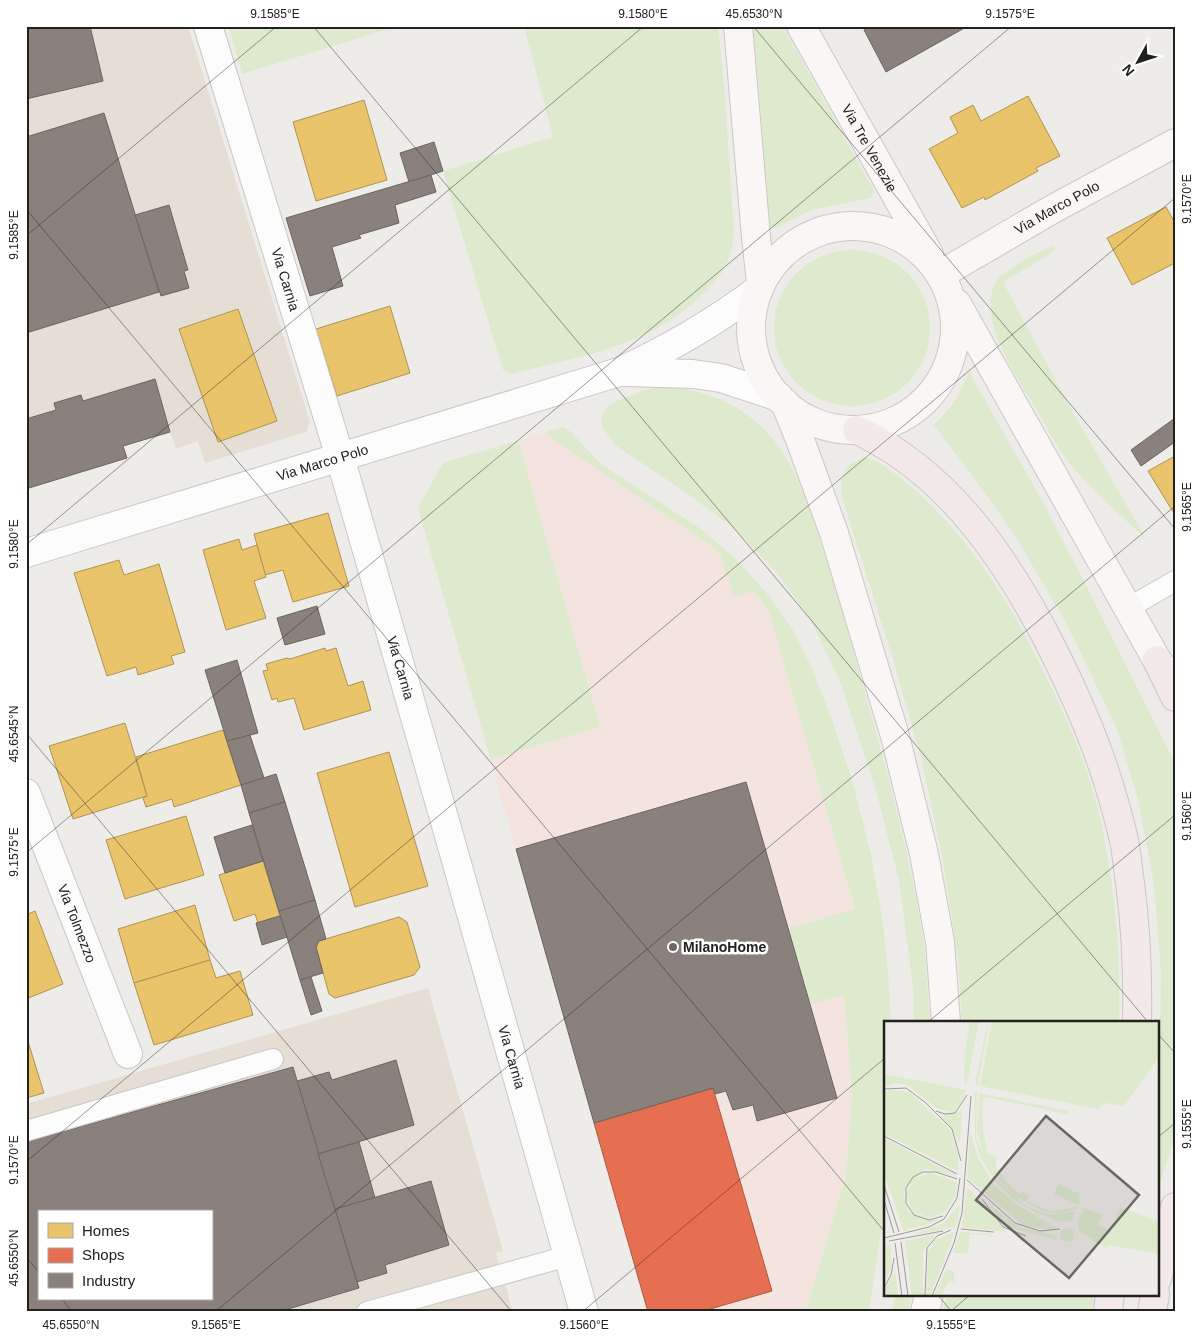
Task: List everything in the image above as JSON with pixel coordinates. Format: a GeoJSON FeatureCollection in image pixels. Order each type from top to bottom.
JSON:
{"type":"FeatureCollection","features":[{"type":"Feature","properties":{"kind":"highway"},"geometry":{"type":"LineString","coordinates":[[857,430],[897,452],[958,505],[986,539],[1014,579],[1040,625],[1065,676],[1092,733],[1108,778],[1125,848],[1134,911],[1138,976],[1137,1021]]}},
{"type":"Feature","properties":{"kind":"highway"},"geometry":{"type":"LineString","coordinates":[[1157,660],[1175,697]]}},
{"type":"Feature","properties":{"kind":"highway"},"geometry":{"type":"LineString","coordinates":[[1158,1275],[1175,1207]]}},
{"type":"Feature","properties":{"kind":"highway"},"geometry":{"type":"LineString","coordinates":[[1108,1312],[1110,1296]]}},
{"type":"Feature","properties":{"kind":"highway"},"geometry":{"type":"LineString","coordinates":[[1152,1312],[1155,1296]]}},
{"type":"Feature","properties":{"kind":"street","name":"Via Carnia"},"geometry":{"type":"LineString","coordinates":[[208,26],[340,457],[584,1312]]}},
{"type":"Feature","properties":{"kind":"street"},"geometry":{"type":"LineString","coordinates":[[738,26],[760,286]]}},
{"type":"Feature","properties":{"kind":"street","name":"Via Tre Venezie"},"geometry":{"type":"LineString","coordinates":[[801,26],[941,276]]}},
{"type":"Feature","properties":{"kind":"street","name":"Via Marco Polo"},"geometry":{"type":"LineString","coordinates":[[941,276],[1051,210],[1175,143]]}},
{"type":"Feature","properties":{"kind":"street"},"geometry":{"type":"LineString","coordinates":[[941,276],[951,299],[955,316],[953,349],[941,380],[925,401],[905,416],[890,423],[857,430],[823,425],[808,419],[782,400],[769,386],[761,371],[753,347],[751,322],[760,286],[776,260],[802,239],[833,227],[867,226],[899,236],[913,245],[926,256],[941,276],[1157,660],[1175,686]]}},
{"type":"Feature","properties":{"kind":"street","name":"Via Marco Polo"},"geometry":{"type":"LineString","coordinates":[[26,553],[619,372],[686,339],[726,314],[760,286]]}},
{"type":"Feature","properties":{"kind":"street","name":"Via Marco Polo"},"geometry":{"type":"LineString","coordinates":[[619,372],[693,374],[720,378],[782,400]]}},
{"type":"Feature","properties":{"kind":"street"},"geometry":{"type":"LineString","coordinates":[[782,400],[799,437],[834,533],[895,736],[930,884],[940,942],[946,1021]]}},
{"type":"Feature","properties":{"kind":"street","name":"Via Tolmezzo"},"geometry":{"type":"LineString","coordinates":[[26,793],[128,1054]]}},
{"type":"Feature","properties":{"kind":"street"},"geometry":{"type":"LineString","coordinates":[[925,1312],[928,1296]]}},
{"type":"Feature","properties":{"kind":"lane"},"geometry":{"type":"LineString","coordinates":[[1128,608],[1175,581]]}},
{"type":"Feature","properties":{"kind":"lane"},"geometry":{"type":"LineString","coordinates":[[26,1131],[273,1059]]}},
{"type":"Feature","properties":{"kind":"lane"},"geometry":{"type":"LineString","coordinates":[[367,1312],[568,1256]]}},
{"type":"Feature","properties":{"kind":"shaded area"},"geometry":{"type":"Polygon","coordinates":[[[26,26],[188,26],[310,422],[306,432],[205,463],[198,441],[176,449],[170,432],[123,446],[127,458],[29,488],[26,480],[26,26]]]}},
{"type":"Feature","properties":{"kind":"shaded area"},"geometry":{"type":"Polygon","coordinates":[[[546,432],[548,436],[720,552],[734,597],[754,591],[769,612],[855,910],[844,995],[852,1094],[846,1175],[806,1312],[648,1312],[418,508],[443,463],[546,432]]]}},
{"type":"Feature","properties":{"kind":"shaded area"},"geometry":{"type":"Polygon","coordinates":[[[428,988],[503,1251],[496,1253],[513,1312],[26,1312],[26,1104],[428,988]]]}},
{"type":"Feature","properties":{"kind":"green space"},"geometry":{"type":"Polygon","coordinates":[[[229,26],[398,26],[242,74],[229,26]]]}},
{"type":"Feature","properties":{"kind":"green space"},"geometry":{"type":"Polygon","coordinates":[[[524,26],[718,26],[734,232],[729,258],[716,281],[682,312],[637,338],[587,355],[511,374],[503,370],[443,171],[553,137],[524,26]]]}},
{"type":"Feature","properties":{"kind":"green space"},"geometry":{"type":"Polygon","coordinates":[[[753,26],[783,26],[873,189],[874,192],[871,198],[811,210],[776,228],[772,228],[768,224],[753,26]]]}},
{"type":"Feature","properties":{"kind":"green space"},"geometry":{"type":"Polygon","coordinates":[[[1052,246],[1055,250],[1047,256],[1003,282],[1070,407],[1146,539],[1097,493],[1070,464],[1056,444],[1010,365],[995,331],[991,314],[991,298],[998,278],[1030,257],[1052,246]]]}},
{"type":"Feature","properties":{"kind":"green space"},"geometry":{"type":"Polygon","coordinates":[[[844,250],[860,250],[875,253],[889,259],[902,267],[913,278],[927,305],[930,328],[929,343],[921,365],[913,378],[902,389],[875,403],[860,406],[844,406],[829,403],[815,397],[802,389],[791,378],[777,351],[774,336],[774,320],[777,305],[783,291],[791,278],[802,267],[829,253],[844,250]]]}},
{"type":"Feature","properties":{"kind":"green space"},"geometry":{"type":"Polygon","coordinates":[[[969,372],[1040,497],[1175,763],[1175,1136],[1158,1189],[1158,1063],[1161,972],[1154,885],[1138,799],[1117,729],[1068,626],[1014,534],[934,425],[954,401],[969,372]]]}},
{"type":"Feature","properties":{"kind":"green space"},"geometry":{"type":"Polygon","coordinates":[[[664,386],[699,392],[716,398],[745,413],[771,436],[782,451],[799,484],[816,529],[846,623],[895,805],[921,923],[930,1021],[914,1021],[913,987],[899,880],[875,787],[841,684],[811,620],[776,572],[735,529],[688,494],[615,445],[603,428],[601,421],[606,408],[612,403],[642,391],[664,386]]]}},
{"type":"Feature","properties":{"kind":"green space"},"geometry":{"type":"Polygon","coordinates":[[[564,427],[601,464],[701,529],[736,559],[770,597],[793,630],[811,666],[831,717],[852,780],[871,855],[882,916],[888,972],[891,1021],[884,1021],[884,1211],[869,1312],[806,1312],[846,1175],[852,1094],[844,995],[810,1004],[788,929],[855,909],[769,612],[754,591],[734,597],[720,552],[548,436],[546,432],[564,427]]]}},
{"type":"Feature","properties":{"kind":"green space"},"geometry":{"type":"Polygon","coordinates":[[[518,441],[600,727],[491,759],[418,508],[443,463],[518,441]]]}},
{"type":"Feature","properties":{"kind":"green space"},"geometry":{"type":"Polygon","coordinates":[[[867,458],[873,460],[897,475],[935,509],[955,531],[1006,603],[1048,680],[1079,750],[1101,822],[1110,871],[1116,921],[1119,1021],[962,1021],[958,958],[942,855],[921,758],[896,669],[842,497],[842,482],[845,471],[853,462],[867,458]]]}},
{"type":"Feature","properties":{"kind":"green space"},"geometry":{"type":"Polygon","coordinates":[[[895,1296],[912,1296],[909,1312],[892,1312],[895,1296]]]}},
{"type":"Feature","properties":{"kind":"green space"},"geometry":{"type":"Polygon","coordinates":[[[947,1296],[1095,1296],[1092,1312],[943,1312],[947,1296]]]}},
{"type":"Feature","properties":{"kind":"building: Homes"},"geometry":{"type":"Polygon","coordinates":[[[1028,96],[1060,156],[1036,168],[1038,171],[985,200],[984,197],[962,208],[929,149],[958,133],[950,117],[973,105],[981,121],[1028,96]]]}},
{"type":"Feature","properties":{"kind":"building: Homes"},"geometry":{"type":"Polygon","coordinates":[[[364,100],[387,180],[316,201],[293,122],[364,100]]]}},
{"type":"Feature","properties":{"kind":"building: Homes"},"geometry":{"type":"Polygon","coordinates":[[[1166,207],[1175,223],[1175,263],[1132,285],[1107,238],[1166,207]]]}},
{"type":"Feature","properties":{"kind":"building: Homes"},"geometry":{"type":"Polygon","coordinates":[[[390,306],[410,373],[337,396],[316,329],[390,306]]]}},
{"type":"Feature","properties":{"kind":"building: Homes"},"geometry":{"type":"Polygon","coordinates":[[[238,309],[277,421],[218,442],[179,329],[238,309]]]}},
{"type":"Feature","properties":{"kind":"building: Homes"},"geometry":{"type":"Polygon","coordinates":[[[1175,456],[1175,515],[1148,471],[1175,456]]]}},
{"type":"Feature","properties":{"kind":"building: Homes"},"geometry":{"type":"Polygon","coordinates":[[[328,513],[349,586],[293,602],[283,570],[265,575],[254,534],[328,513]]]}},
{"type":"Feature","properties":{"kind":"building: Homes"},"geometry":{"type":"Polygon","coordinates":[[[239,539],[242,550],[257,545],[266,577],[254,581],[266,618],[226,630],[203,550],[239,539]]]}},
{"type":"Feature","properties":{"kind":"building: Homes"},"geometry":{"type":"Polygon","coordinates":[[[119,560],[124,575],[159,564],[185,652],[171,656],[174,664],[138,675],[136,667],[107,676],[74,573],[119,560]]]}},
{"type":"Feature","properties":{"kind":"building: Homes"},"geometry":{"type":"Polygon","coordinates":[[[325,648],[326,651],[336,648],[348,686],[363,681],[371,710],[304,730],[294,698],[278,702],[277,698],[272,700],[263,671],[268,670],[266,664],[325,648]]]}},
{"type":"Feature","properties":{"kind":"building: Homes"},"geometry":{"type":"Polygon","coordinates":[[[125,723],[147,796],[73,819],[49,746],[125,723]]]}},
{"type":"Feature","properties":{"kind":"building: Homes"},"geometry":{"type":"Polygon","coordinates":[[[223,730],[241,785],[174,807],[172,799],[146,807],[143,798],[147,796],[136,757],[223,730]]]}},
{"type":"Feature","properties":{"kind":"building: Homes"},"geometry":{"type":"Polygon","coordinates":[[[389,752],[428,886],[355,907],[317,773],[389,752]]]}},
{"type":"Feature","properties":{"kind":"building: Homes"},"geometry":{"type":"Polygon","coordinates":[[[186,816],[204,875],[125,899],[106,840],[186,816]]]}},
{"type":"Feature","properties":{"kind":"building: Homes"},"geometry":{"type":"Polygon","coordinates":[[[263,861],[280,916],[258,923],[255,914],[234,921],[219,875],[263,861]]]}},
{"type":"Feature","properties":{"kind":"building: Homes"},"geometry":{"type":"Polygon","coordinates":[[[195,905],[210,960],[134,983],[118,929],[195,905]]]}},
{"type":"Feature","properties":{"kind":"building: Homes"},"geometry":{"type":"Polygon","coordinates":[[[35,911],[63,984],[26,999],[26,915],[35,911]]]}},
{"type":"Feature","properties":{"kind":"building: Homes"},"geometry":{"type":"Polygon","coordinates":[[[399,917],[407,922],[420,967],[414,975],[335,998],[329,994],[316,947],[319,941],[399,917]]]}},
{"type":"Feature","properties":{"kind":"building: Homes"},"geometry":{"type":"Polygon","coordinates":[[[210,960],[216,978],[240,971],[253,1015],[154,1045],[134,983],[210,960]]]}},
{"type":"Feature","properties":{"kind":"building: Homes"},"geometry":{"type":"Polygon","coordinates":[[[26,1035],[44,1093],[26,1098],[26,1035]]]}},
{"type":"Feature","properties":{"kind":"building: Shops"},"geometry":{"type":"Polygon","coordinates":[[[713,1088],[772,1291],[700,1312],[648,1312],[594,1123],[713,1088]]]}},
{"type":"Feature","properties":{"kind":"building: Industry"},"geometry":{"type":"Polygon","coordinates":[[[26,26],[90,26],[103,81],[26,99],[26,26]]]}},
{"type":"Feature","properties":{"kind":"building: Industry"},"geometry":{"type":"Polygon","coordinates":[[[870,26],[968,26],[886,72],[864,30],[870,26]]]}},
{"type":"Feature","properties":{"kind":"building: Industry"},"geometry":{"type":"Polygon","coordinates":[[[104,113],[159,292],[26,333],[26,137],[104,113]]]}},
{"type":"Feature","properties":{"kind":"building: Industry"},"geometry":{"type":"Polygon","coordinates":[[[434,142],[443,171],[409,182],[400,153],[434,142]]]}},
{"type":"Feature","properties":{"kind":"building: Industry"},"geometry":{"type":"Polygon","coordinates":[[[431,175],[436,192],[395,205],[399,223],[359,235],[361,238],[332,247],[343,286],[310,296],[286,218],[431,175]]]}},
{"type":"Feature","properties":{"kind":"building: Industry"},"geometry":{"type":"Polygon","coordinates":[[[169,205],[188,270],[184,271],[189,288],[161,296],[135,215],[169,205]]]}},
{"type":"Feature","properties":{"kind":"building: Industry"},"geometry":{"type":"Polygon","coordinates":[[[155,379],[170,432],[123,446],[127,458],[29,488],[26,480],[26,419],[56,410],[54,403],[81,395],[83,401],[155,379]]]}},
{"type":"Feature","properties":{"kind":"building: Industry"},"geometry":{"type":"Polygon","coordinates":[[[1175,418],[1175,442],[1141,466],[1131,450],[1175,418]]]}},
{"type":"Feature","properties":{"kind":"building: Industry"},"geometry":{"type":"Polygon","coordinates":[[[317,606],[325,634],[285,645],[277,618],[317,606]]]}},
{"type":"Feature","properties":{"kind":"building: Industry"},"geometry":{"type":"Polygon","coordinates":[[[237,660],[258,733],[227,741],[205,670],[237,660]]]}},
{"type":"Feature","properties":{"kind":"building: Industry"},"geometry":{"type":"Polygon","coordinates":[[[250,735],[264,778],[241,785],[227,741],[250,735]]]}},
{"type":"Feature","properties":{"kind":"building: Industry"},"geometry":{"type":"Polygon","coordinates":[[[276,774],[285,802],[249,813],[241,785],[276,774]]]}},
{"type":"Feature","properties":{"kind":"building: Industry"},"geometry":{"type":"Polygon","coordinates":[[[746,782],[837,1098],[757,1121],[753,1105],[733,1110],[726,1091],[715,1094],[713,1088],[594,1123],[516,849],[746,782]]]}},
{"type":"Feature","properties":{"kind":"building: Industry"},"geometry":{"type":"Polygon","coordinates":[[[285,802],[315,900],[279,911],[249,813],[285,802]]]}},
{"type":"Feature","properties":{"kind":"building: Industry"},"geometry":{"type":"Polygon","coordinates":[[[252,825],[263,861],[225,873],[214,837],[252,825]]]}},
{"type":"Feature","properties":{"kind":"building: Industry"},"geometry":{"type":"Polygon","coordinates":[[[315,900],[326,939],[319,941],[316,947],[323,973],[300,980],[279,911],[315,900]]]}},
{"type":"Feature","properties":{"kind":"building: Industry"},"geometry":{"type":"Polygon","coordinates":[[[280,916],[287,937],[262,945],[256,923],[280,916]]]}},
{"type":"Feature","properties":{"kind":"building: Industry"},"geometry":{"type":"Polygon","coordinates":[[[311,977],[322,1011],[311,1015],[300,980],[311,977]]]}},
{"type":"Feature","properties":{"kind":"building: Industry"},"geometry":{"type":"Polygon","coordinates":[[[396,1060],[414,1125],[318,1154],[297,1081],[329,1072],[332,1080],[396,1060]]]}},
{"type":"Feature","properties":{"kind":"building: Industry"},"geometry":{"type":"Polygon","coordinates":[[[293,1067],[359,1288],[278,1312],[26,1312],[26,1142],[293,1067]]]}},
{"type":"Feature","properties":{"kind":"building: Industry"},"geometry":{"type":"Polygon","coordinates":[[[359,1142],[375,1198],[335,1209],[318,1154],[359,1142]]]}},
{"type":"Feature","properties":{"kind":"building: Industry"},"geometry":{"type":"Polygon","coordinates":[[[431,1181],[449,1245],[385,1265],[387,1273],[357,1282],[335,1209],[431,1181]]]}},
{"type":"Feature","properties":{"kind":"place","name":"MilanoHome"},"geometry":{"type":"Point","coordinates":[673,947]}}]}
